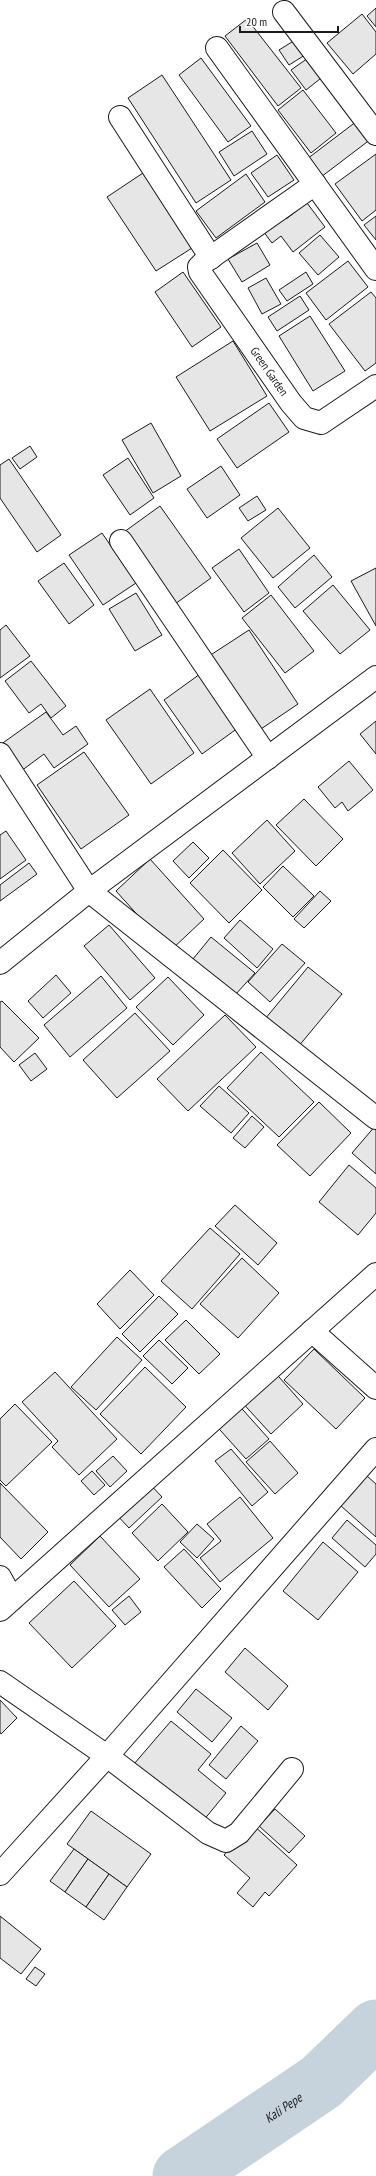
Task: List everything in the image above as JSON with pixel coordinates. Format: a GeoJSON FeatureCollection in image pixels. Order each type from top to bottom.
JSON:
{"type":"FeatureCollection","features":[{"type":"Feature","properties":{"kind":"street"},"geometry":{"type":"LineString","coordinates":[[284,12],[376,134]]}},
{"type":"Feature","properties":{"kind":"street"},"geometry":{"type":"LineString","coordinates":[[217,48],[376,269]]}},
{"type":"Feature","properties":{"kind":"street"},"geometry":{"type":"LineString","coordinates":[[120,117],[211,258]]}},
{"type":"Feature","properties":{"kind":"street","name":"Green Garden"},"geometry":{"type":"LineString","coordinates":[[315,184],[199,267],[200,272],[290,403],[304,418],[321,423],[376,386]]}},
{"type":"Feature","properties":{"kind":"street"},"geometry":{"type":"LineString","coordinates":[[121,541],[268,758]]}},
{"type":"Feature","properties":{"kind":"street"},"geometry":{"type":"LineString","coordinates":[[0,963],[89,891],[376,677]]}},
{"type":"Feature","properties":{"kind":"street"},"geometry":{"type":"LineString","coordinates":[[0,754],[89,891],[376,1118]]}},
{"type":"Feature","properties":{"kind":"street"},"geometry":{"type":"LineString","coordinates":[[0,1577],[6,1604],[376,1274]]}},
{"type":"Feature","properties":{"kind":"street"},"geometry":{"type":"LineString","coordinates":[[312,1331],[376,1388]]}},
{"type":"Feature","properties":{"kind":"street"},"geometry":{"type":"LineString","coordinates":[[0,1874],[107,1756],[376,1449]]}},
{"type":"Feature","properties":{"kind":"street"},"geometry":{"type":"LineString","coordinates":[[0,1682],[107,1756],[208,1833],[226,1841],[239,1833],[292,1769]]}},
{"type":"Feature","properties":{"kind":"building"},"geometry":{"type":"Polygon","coordinates":[[[376,8],[376,27],[367,16],[376,8]]]}},
{"type":"Feature","properties":{"kind":"building"},"geometry":{"type":"Polygon","coordinates":[[[362,14],[376,32],[376,54],[353,74],[327,43],[362,14]]]}},
{"type":"Feature","properties":{"kind":"building"},"geometry":{"type":"Polygon","coordinates":[[[247,19],[301,88],[278,106],[225,36],[247,19]]]}},
{"type":"Feature","properties":{"kind":"building"},"geometry":{"type":"Polygon","coordinates":[[[295,40],[305,55],[289,65],[279,50],[295,40]]]}},
{"type":"Feature","properties":{"kind":"building"},"geometry":{"type":"Polygon","coordinates":[[[311,56],[325,75],[306,90],[291,70],[311,56]]]}},
{"type":"Feature","properties":{"kind":"building"},"geometry":{"type":"Polygon","coordinates":[[[201,58],[251,126],[228,142],[179,75],[201,58]]]}},
{"type":"Feature","properties":{"kind":"building"},"geometry":{"type":"Polygon","coordinates":[[[162,75],[231,180],[196,203],[128,98],[162,75]]]}},
{"type":"Feature","properties":{"kind":"building"},"geometry":{"type":"Polygon","coordinates":[[[303,90],[336,133],[311,153],[278,110],[303,90]]]}},
{"type":"Feature","properties":{"kind":"building"},"geometry":{"type":"Polygon","coordinates":[[[357,121],[371,139],[321,177],[307,159],[357,121]]]}},
{"type":"Feature","properties":{"kind":"building"},"geometry":{"type":"Polygon","coordinates":[[[252,131],[267,154],[234,176],[219,152],[252,131]]]}},
{"type":"Feature","properties":{"kind":"building"},"geometry":{"type":"Polygon","coordinates":[[[376,154],[376,210],[362,221],[335,184],[376,154]]]}},
{"type":"Feature","properties":{"kind":"building"},"geometry":{"type":"Polygon","coordinates":[[[277,155],[294,180],[268,197],[251,173],[277,155]]]}},
{"type":"Feature","properties":{"kind":"building"},"geometry":{"type":"Polygon","coordinates":[[[143,173],[192,248],[156,271],[107,197],[143,173]]]}},
{"type":"Feature","properties":{"kind":"building"},"geometry":{"type":"Polygon","coordinates":[[[246,174],[265,202],[216,238],[196,211],[246,174]]]}},
{"type":"Feature","properties":{"kind":"building"},"geometry":{"type":"Polygon","coordinates":[[[307,203],[325,227],[293,252],[281,236],[272,243],[263,231],[283,216],[286,219],[307,203]]]}},
{"type":"Feature","properties":{"kind":"building"},"geometry":{"type":"Polygon","coordinates":[[[376,216],[376,240],[364,225],[376,216]]]}},
{"type":"Feature","properties":{"kind":"building"},"geometry":{"type":"Polygon","coordinates":[[[320,235],[339,257],[318,275],[299,253],[320,235]]]}},
{"type":"Feature","properties":{"kind":"building"},"geometry":{"type":"Polygon","coordinates":[[[257,243],[270,265],[242,282],[228,259],[257,243]]]}},
{"type":"Feature","properties":{"kind":"building"},"geometry":{"type":"Polygon","coordinates":[[[348,261],[368,287],[326,320],[306,293],[348,261]]]}},
{"type":"Feature","properties":{"kind":"building"},"geometry":{"type":"Polygon","coordinates":[[[183,272],[221,327],[192,347],[155,292],[183,272]]]}},
{"type":"Feature","properties":{"kind":"building"},"geometry":{"type":"Polygon","coordinates":[[[306,272],[313,284],[287,301],[279,290],[306,272]]]}},
{"type":"Feature","properties":{"kind":"building"},"geometry":{"type":"Polygon","coordinates":[[[266,278],[281,304],[262,314],[248,288],[266,278]]]}},
{"type":"Feature","properties":{"kind":"building"},"geometry":{"type":"Polygon","coordinates":[[[371,292],[376,298],[376,363],[365,371],[329,324],[371,292]]]}},
{"type":"Feature","properties":{"kind":"building"},"geometry":{"type":"Polygon","coordinates":[[[300,296],[309,310],[277,331],[268,317],[300,296]]]}},
{"type":"Feature","properties":{"kind":"building"},"geometry":{"type":"Polygon","coordinates":[[[310,316],[345,371],[313,391],[279,336],[310,316]]]}},
{"type":"Feature","properties":{"kind":"building"},"geometry":{"type":"Polygon","coordinates":[[[233,341],[267,396],[210,431],[176,377],[233,341]]]}},
{"type":"Feature","properties":{"kind":"building"},"geometry":{"type":"Polygon","coordinates":[[[269,403],[289,432],[237,468],[217,439],[269,403]]]}},
{"type":"Feature","properties":{"kind":"building"},"geometry":{"type":"Polygon","coordinates":[[[151,423],[181,476],[153,493],[122,440],[151,423]]]}},
{"type":"Feature","properties":{"kind":"building"},"geometry":{"type":"Polygon","coordinates":[[[30,446],[37,457],[20,469],[12,458],[30,446]]]}},
{"type":"Feature","properties":{"kind":"building"},"geometry":{"type":"Polygon","coordinates":[[[128,458],[154,498],[130,515],[103,475],[128,458]]]}},
{"type":"Feature","properties":{"kind":"building"},"geometry":{"type":"Polygon","coordinates":[[[9,459],[61,535],[37,552],[0,498],[0,465],[9,459]]]}},
{"type":"Feature","properties":{"kind":"building"},"geometry":{"type":"Polygon","coordinates":[[[221,466],[240,495],[207,518],[187,489],[221,466]]]}},
{"type":"Feature","properties":{"kind":"building"},"geometry":{"type":"Polygon","coordinates":[[[257,496],[266,510],[248,521],[239,508],[257,496]]]}},
{"type":"Feature","properties":{"kind":"building"},"geometry":{"type":"Polygon","coordinates":[[[160,506],[211,578],[175,604],[124,532],[160,506]]]}},
{"type":"Feature","properties":{"kind":"building"},"geometry":{"type":"Polygon","coordinates":[[[278,508],[310,548],[273,578],[241,538],[278,508]]]}},
{"type":"Feature","properties":{"kind":"building"},"geometry":{"type":"Polygon","coordinates":[[[102,533],[136,583],[103,605],[69,555],[102,533]]]}},
{"type":"Feature","properties":{"kind":"building"},"geometry":{"type":"Polygon","coordinates":[[[239,549],[269,593],[244,612],[212,568],[239,549]]]}},
{"type":"Feature","properties":{"kind":"building"},"geometry":{"type":"Polygon","coordinates":[[[314,555],[332,577],[295,608],[278,587],[314,555]]]}},
{"type":"Feature","properties":{"kind":"building"},"geometry":{"type":"Polygon","coordinates":[[[64,563],[94,605],[69,624],[38,581],[64,563]]]}},
{"type":"Feature","properties":{"kind":"building"},"geometry":{"type":"Polygon","coordinates":[[[376,568],[376,626],[351,581],[376,568]]]}},
{"type":"Feature","properties":{"kind":"building"},"geometry":{"type":"Polygon","coordinates":[[[333,585],[370,630],[340,654],[303,611],[333,585]]]}},
{"type":"Feature","properties":{"kind":"building"},"geometry":{"type":"Polygon","coordinates":[[[136,593],[162,635],[135,651],[109,609],[136,593]]]}},
{"type":"Feature","properties":{"kind":"building"},"geometry":{"type":"Polygon","coordinates":[[[271,595],[314,651],[285,673],[242,618],[271,595]]]}},
{"type":"Feature","properties":{"kind":"building"},"geometry":{"type":"Polygon","coordinates":[[[6,625],[30,656],[0,678],[0,630],[6,625]]]}},
{"type":"Feature","properties":{"kind":"building"},"geometry":{"type":"Polygon","coordinates":[[[249,630],[298,704],[255,733],[206,658],[249,630]]]}},
{"type":"Feature","properties":{"kind":"building"},"geometry":{"type":"Polygon","coordinates":[[[31,661],[66,706],[51,718],[41,704],[29,713],[5,681],[31,661]]]}},
{"type":"Feature","properties":{"kind":"building"},"geometry":{"type":"Polygon","coordinates":[[[200,674],[238,728],[202,754],[164,700],[200,674]]]}},
{"type":"Feature","properties":{"kind":"building"},"geometry":{"type":"Polygon","coordinates":[[[150,689],[194,753],[151,784],[106,720],[150,689]]]}},
{"type":"Feature","properties":{"kind":"building"},"geometry":{"type":"Polygon","coordinates":[[[46,712],[63,735],[76,726],[88,744],[54,768],[44,754],[17,774],[0,745],[46,712]]]}},
{"type":"Feature","properties":{"kind":"building"},"geometry":{"type":"Polygon","coordinates":[[[376,721],[376,754],[360,734],[376,721]]]}},
{"type":"Feature","properties":{"kind":"building"},"geometry":{"type":"Polygon","coordinates":[[[84,752],[129,815],[81,849],[37,785],[84,752]]]}},
{"type":"Feature","properties":{"kind":"building"},"geometry":{"type":"Polygon","coordinates":[[[349,761],[373,790],[348,811],[342,802],[335,808],[318,787],[349,761]]]}},
{"type":"Feature","properties":{"kind":"building"},"geometry":{"type":"Polygon","coordinates":[[[304,799],[343,839],[316,866],[276,825],[304,799]]]}},
{"type":"Feature","properties":{"kind":"building"},"geometry":{"type":"Polygon","coordinates":[[[267,820],[295,851],[260,884],[232,853],[267,820]]]}},
{"type":"Feature","properties":{"kind":"building"},"geometry":{"type":"Polygon","coordinates":[[[6,831],[26,860],[0,879],[0,835],[6,831]]]}},
{"type":"Feature","properties":{"kind":"building"},"geometry":{"type":"Polygon","coordinates":[[[193,842],[209,858],[189,878],[173,861],[193,842]]]}},
{"type":"Feature","properties":{"kind":"building"},"geometry":{"type":"Polygon","coordinates":[[[223,850],[262,890],[229,923],[190,883],[223,850]]]}},
{"type":"Feature","properties":{"kind":"building"},"geometry":{"type":"Polygon","coordinates":[[[150,859],[204,919],[170,951],[116,891],[150,859]]]}},
{"type":"Feature","properties":{"kind":"building"},"geometry":{"type":"Polygon","coordinates":[[[29,863],[37,874],[0,901],[0,885],[29,863]]]}},
{"type":"Feature","properties":{"kind":"building"},"geometry":{"type":"Polygon","coordinates":[[[283,866],[314,896],[293,917],[263,887],[283,866]]]}},
{"type":"Feature","properties":{"kind":"building"},"geometry":{"type":"Polygon","coordinates":[[[320,891],[331,901],[304,928],[294,919],[320,891]]]}},
{"type":"Feature","properties":{"kind":"building"},"geometry":{"type":"Polygon","coordinates":[[[240,920],[273,949],[257,968],[224,938],[240,920]]]}},
{"type":"Feature","properties":{"kind":"building"},"geometry":{"type":"Polygon","coordinates":[[[109,925],[155,978],[130,1000],[84,946],[109,925]]]}},
{"type":"Feature","properties":{"kind":"building"},"geometry":{"type":"Polygon","coordinates":[[[211,937],[255,973],[236,994],[193,959],[211,937]]]}},
{"type":"Feature","properties":{"kind":"building"},"geometry":{"type":"Polygon","coordinates":[[[282,944],[305,963],[270,1002],[248,982],[282,944]]]}},
{"type":"Feature","properties":{"kind":"building"},"geometry":{"type":"Polygon","coordinates":[[[308,967],[342,994],[298,1047],[265,1019],[308,967]]]}},
{"type":"Feature","properties":{"kind":"building"},"geometry":{"type":"Polygon","coordinates":[[[56,975],[71,993],[43,1018],[28,1001],[56,975]]]}},
{"type":"Feature","properties":{"kind":"building"},"geometry":{"type":"Polygon","coordinates":[[[101,976],[127,1008],[70,1057],[44,1025],[101,976]]]}},
{"type":"Feature","properties":{"kind":"building"},"geometry":{"type":"Polygon","coordinates":[[[168,977],[204,1015],[173,1045],[136,1007],[168,977]]]}},
{"type":"Feature","properties":{"kind":"building"},"geometry":{"type":"Polygon","coordinates":[[[2,1001],[39,1038],[14,1062],[0,1047],[0,1002],[2,1001]]]}},
{"type":"Feature","properties":{"kind":"building"},"geometry":{"type":"Polygon","coordinates":[[[135,1013],[170,1051],[117,1098],[83,1060],[135,1013]]]}},
{"type":"Feature","properties":{"kind":"building"},"geometry":{"type":"Polygon","coordinates":[[[225,1015],[256,1047],[188,1111],[157,1079],[225,1015]]]}},
{"type":"Feature","properties":{"kind":"building"},"geometry":{"type":"Polygon","coordinates":[[[261,1052],[314,1102],[279,1137],[227,1088],[261,1052]]]}},
{"type":"Feature","properties":{"kind":"building"},"geometry":{"type":"Polygon","coordinates":[[[35,1053],[47,1069],[31,1081],[19,1065],[35,1053]]]}},
{"type":"Feature","properties":{"kind":"building"},"geometry":{"type":"Polygon","coordinates":[[[219,1086],[249,1113],[231,1133],[200,1106],[219,1086]]]}},
{"type":"Feature","properties":{"kind":"building"},"geometry":{"type":"Polygon","coordinates":[[[319,1102],[351,1133],[310,1176],[277,1145],[319,1102]]]}},
{"type":"Feature","properties":{"kind":"building"},"geometry":{"type":"Polygon","coordinates":[[[252,1116],[264,1127],[245,1148],[233,1138],[252,1116]]]}},
{"type":"Feature","properties":{"kind":"building"},"geometry":{"type":"Polygon","coordinates":[[[376,1125],[376,1174],[352,1153],[376,1125]]]}},
{"type":"Feature","properties":{"kind":"building"},"geometry":{"type":"Polygon","coordinates":[[[349,1165],[376,1188],[376,1213],[358,1235],[319,1202],[349,1165]]]}},
{"type":"Feature","properties":{"kind":"building"},"geometry":{"type":"Polygon","coordinates":[[[235,1205],[277,1243],[258,1265],[215,1226],[235,1205]]]}},
{"type":"Feature","properties":{"kind":"building"},"geometry":{"type":"Polygon","coordinates":[[[210,1228],[240,1254],[192,1309],[161,1281],[210,1228]]]}},
{"type":"Feature","properties":{"kind":"building"},"geometry":{"type":"Polygon","coordinates":[[[242,1258],[279,1293],[238,1338],[200,1304],[242,1258]]]}},
{"type":"Feature","properties":{"kind":"building"},"geometry":{"type":"Polygon","coordinates":[[[130,1270],[154,1295],[120,1329],[97,1304],[130,1270]]]}},
{"type":"Feature","properties":{"kind":"building"},"geometry":{"type":"Polygon","coordinates":[[[159,1296],[178,1314],[140,1352],[122,1334],[159,1296]]]}},
{"type":"Feature","properties":{"kind":"building"},"geometry":{"type":"Polygon","coordinates":[[[186,1320],[220,1354],[199,1374],[165,1340],[186,1320]]]}},
{"type":"Feature","properties":{"kind":"building"},"geometry":{"type":"Polygon","coordinates":[[[117,1337],[142,1360],[96,1410],[71,1387],[117,1337]]]}},
{"type":"Feature","properties":{"kind":"building"},"geometry":{"type":"Polygon","coordinates":[[[159,1340],[188,1368],[172,1384],[143,1356],[159,1340]]]}},
{"type":"Feature","properties":{"kind":"building"},"geometry":{"type":"Polygon","coordinates":[[[314,1349],[365,1398],[336,1429],[284,1380],[314,1349]]]}},
{"type":"Feature","properties":{"kind":"building"},"geometry":{"type":"Polygon","coordinates":[[[145,1367],[186,1407],[141,1454],[100,1414],[145,1367]]]}},
{"type":"Feature","properties":{"kind":"building"},"geometry":{"type":"Polygon","coordinates":[[[271,1368],[303,1404],[271,1434],[238,1398],[271,1368]]]}},
{"type":"Feature","properties":{"kind":"building"},"geometry":{"type":"Polygon","coordinates":[[[55,1372],[117,1439],[79,1475],[52,1447],[58,1441],[22,1402],[55,1372]]]}},
{"type":"Feature","properties":{"kind":"building"},"geometry":{"type":"Polygon","coordinates":[[[235,1401],[269,1439],[246,1459],[212,1421],[235,1401]]]}},
{"type":"Feature","properties":{"kind":"building"},"geometry":{"type":"Polygon","coordinates":[[[15,1404],[52,1442],[6,1486],[0,1480],[0,1419],[15,1404]]]}},
{"type":"Feature","properties":{"kind":"building"},"geometry":{"type":"Polygon","coordinates":[[[270,1441],[298,1473],[275,1494],[246,1462],[270,1441]]]}},
{"type":"Feature","properties":{"kind":"building"},"geometry":{"type":"Polygon","coordinates":[[[231,1449],[268,1492],[252,1506],[215,1461],[231,1449]]]}},
{"type":"Feature","properties":{"kind":"building"},"geometry":{"type":"Polygon","coordinates":[[[113,1456],[127,1471],[110,1487],[96,1471],[113,1456]]]}},
{"type":"Feature","properties":{"kind":"building"},"geometry":{"type":"Polygon","coordinates":[[[92,1471],[105,1485],[94,1495],[81,1481],[92,1471]]]}},
{"type":"Feature","properties":{"kind":"building"},"geometry":{"type":"Polygon","coordinates":[[[367,1476],[376,1484],[376,1537],[341,1506],[367,1476]]]}},
{"type":"Feature","properties":{"kind":"building"},"geometry":{"type":"Polygon","coordinates":[[[147,1481],[162,1497],[129,1528],[114,1512],[147,1481]]]}},
{"type":"Feature","properties":{"kind":"building"},"geometry":{"type":"Polygon","coordinates":[[[0,1483],[48,1532],[21,1559],[0,1537],[0,1483]]]}},
{"type":"Feature","properties":{"kind":"building"},"geometry":{"type":"Polygon","coordinates":[[[240,1497],[273,1538],[220,1582],[200,1558],[221,1541],[207,1524],[240,1497]]]}},
{"type":"Feature","properties":{"kind":"building"},"geometry":{"type":"Polygon","coordinates":[[[162,1504],[188,1532],[158,1561],[132,1533],[162,1504]]]}},
{"type":"Feature","properties":{"kind":"building"},"geometry":{"type":"Polygon","coordinates":[[[347,1520],[376,1545],[376,1554],[365,1567],[332,1538],[347,1520]]]}},
{"type":"Feature","properties":{"kind":"building"},"geometry":{"type":"Polygon","coordinates":[[[197,1524],[214,1539],[197,1558],[180,1542],[197,1524]]]}},
{"type":"Feature","properties":{"kind":"building"},"geometry":{"type":"Polygon","coordinates":[[[100,1536],[140,1579],[109,1607],[70,1565],[100,1536]]]}},
{"type":"Feature","properties":{"kind":"building"},"geometry":{"type":"Polygon","coordinates":[[[323,1542],[358,1572],[318,1620],[283,1591],[323,1542]]]}},
{"type":"Feature","properties":{"kind":"building"},"geometry":{"type":"Polygon","coordinates":[[[184,1549],[221,1589],[202,1608],[164,1567],[184,1549]]]}},
{"type":"Feature","properties":{"kind":"building"},"geometry":{"type":"Polygon","coordinates":[[[74,1581],[116,1626],[72,1668],[29,1623],[74,1581]]]}},
{"type":"Feature","properties":{"kind":"building"},"geometry":{"type":"Polygon","coordinates":[[[129,1596],[141,1612],[125,1625],[112,1610],[129,1596]]]}},
{"type":"Feature","properties":{"kind":"building"},"geometry":{"type":"Polygon","coordinates":[[[245,1648],[288,1686],[268,1710],[225,1672],[245,1648]]]}},
{"type":"Feature","properties":{"kind":"building"},"geometry":{"type":"Polygon","coordinates":[[[196,1689],[232,1718],[212,1742],[177,1712],[196,1689]]]}},
{"type":"Feature","properties":{"kind":"building"},"geometry":{"type":"Polygon","coordinates":[[[0,1700],[17,1718],[1,1734],[0,1732],[0,1700]]]}},
{"type":"Feature","properties":{"kind":"building"},"geometry":{"type":"Polygon","coordinates":[[[171,1721],[211,1754],[198,1770],[226,1793],[203,1821],[134,1764],[171,1721]]]}},
{"type":"Feature","properties":{"kind":"building"},"geometry":{"type":"Polygon","coordinates":[[[241,1726],[258,1741],[226,1779],[209,1765],[241,1726]]]}},
{"type":"Feature","properties":{"kind":"building"},"geometry":{"type":"Polygon","coordinates":[[[275,1809],[305,1836],[289,1853],[259,1826],[275,1809]]]}},
{"type":"Feature","properties":{"kind":"building"},"geometry":{"type":"Polygon","coordinates":[[[91,1811],[151,1854],[127,1887],[67,1844],[91,1811]]]}},
{"type":"Feature","properties":{"kind":"building"},"geometry":{"type":"Polygon","coordinates":[[[252,1824],[297,1865],[269,1896],[265,1892],[253,1907],[237,1893],[250,1878],[224,1855],[252,1824]]]}},
{"type":"Feature","properties":{"kind":"building"},"geometry":{"type":"Polygon","coordinates":[[[74,1849],[88,1859],[65,1892],[50,1881],[74,1849]]]}},
{"type":"Feature","properties":{"kind":"building"},"geometry":{"type":"Polygon","coordinates":[[[88,1859],[109,1874],[86,1907],[65,1892],[88,1859]]]}},
{"type":"Feature","properties":{"kind":"building"},"geometry":{"type":"Polygon","coordinates":[[[109,1874],[127,1887],[104,1920],[86,1907],[109,1874]]]}},
{"type":"Feature","properties":{"kind":"building"},"geometry":{"type":"Polygon","coordinates":[[[0,1916],[41,1949],[21,1974],[0,1958],[0,1916]]]}},
{"type":"Feature","properties":{"kind":"building"},"geometry":{"type":"Polygon","coordinates":[[[35,1967],[45,1974],[36,1986],[26,1979],[35,1967]]]}},
{"type":"Feature","properties":{"kind":"waterway","name":"Kali Pepe"},"geometry":{"type":"LineString","coordinates":[[182,2176],[321,2082],[376,2029]]}}]}
